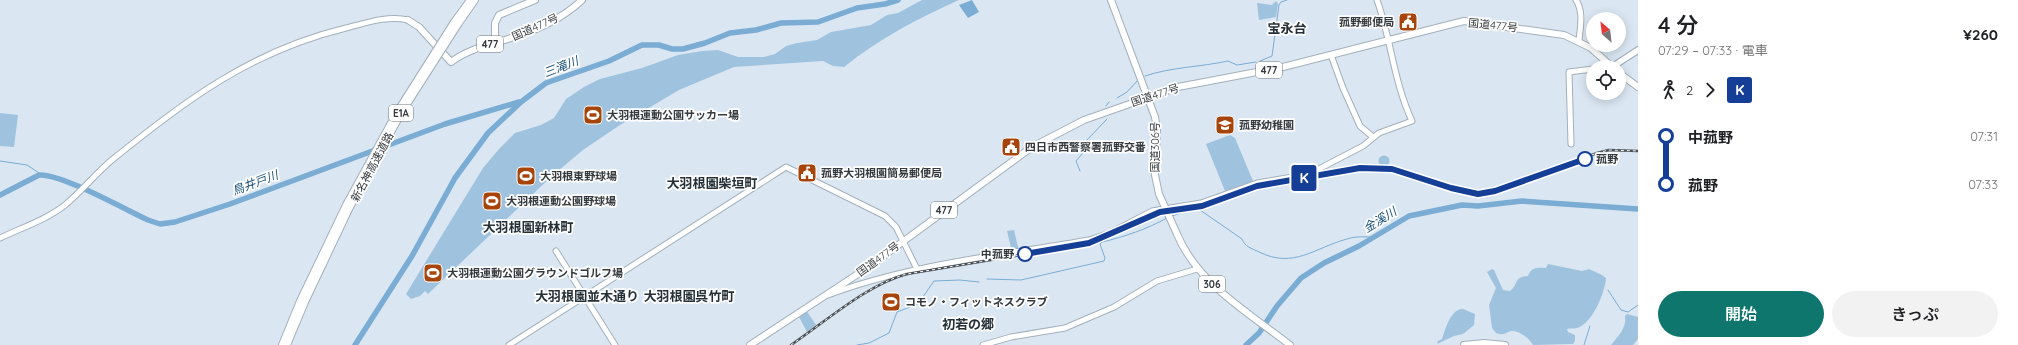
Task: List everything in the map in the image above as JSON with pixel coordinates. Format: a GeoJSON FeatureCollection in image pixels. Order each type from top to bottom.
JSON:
{"type":"FeatureCollection","features":[{"type":"Feature","properties":{"kind":"highway"},"geometry":{"type":"LineString","coordinates":[[457,21],[469,0]]}},
{"type":"Feature","properties":{"kind":"highway","name":"新名神高速道路"},"geometry":{"type":"LineString","coordinates":[[282,345],[300,300],[348,206],[457,21],[475,0]]}},
{"type":"Feature","properties":{"kind":"highway"},"geometry":{"type":"LineString","coordinates":[[495,42],[495,22],[499,15],[535,0]]}},
{"type":"Feature","properties":{"kind":"highway","name":"国道477号"},"geometry":{"type":"LineString","coordinates":[[408,20],[419,27],[451,62],[469,51],[543,26],[563,15],[582,0]]}},
{"type":"Feature","properties":{"kind":"highway","name":"国道306号"},"geometry":{"type":"LineString","coordinates":[[1111,0],[1155,117],[1157,130],[1155,175],[1159,194],[1185,251],[1197,269],[1211,283],[1290,345]]}},
{"type":"Feature","properties":{"kind":"highway","name":"国道477号"},"geometry":{"type":"LineString","coordinates":[[750,345],[866,268],[1002,168],[1039,143],[1084,120],[1148,97],[1189,84],[1283,67],[1464,22],[1554,32],[1591,48],[1604,60]]}},
{"type":"Feature","properties":{"kind":"highway"},"geometry":{"type":"LineString","coordinates":[[1626,78],[1638,87]]}},
{"type":"Feature","properties":{"kind":"highway","name":"新名神高速道路"},"geometry":{"type":"LineString","coordinates":[[287,345],[348,206]]}},
{"type":"Feature","properties":{"kind":"highway"},"geometry":{"type":"LineString","coordinates":[[1464,345],[1484,343],[1505,345]]}},
{"type":"Feature","properties":{"kind":"main road"},"geometry":{"type":"LineString","coordinates":[[1622,60],[1638,50]]}},
{"type":"Feature","properties":{"kind":"street"},"geometry":{"type":"LineString","coordinates":[[822,297],[878,278],[917,269],[1089,240],[1110,232],[1152,211],[1207,202],[1257,183],[1304,175],[1315,171],[1363,146],[1373,137],[1412,121],[1394,65],[1378,0]]}},
{"type":"Feature","properties":{"kind":"street"},"geometry":{"type":"LineString","coordinates":[[1576,0],[1579,4],[1581,16],[1579,42]]}},
{"type":"Feature","properties":{"kind":"street"},"geometry":{"type":"LineString","coordinates":[[0,238],[54,212],[74,196],[103,167],[187,101],[218,81],[252,62],[304,40],[335,31],[389,18],[408,20]]}},
{"type":"Feature","properties":{"kind":"street"},"geometry":{"type":"LineString","coordinates":[[1331,55],[1343,88],[1360,126],[1373,137]]}},
{"type":"Feature","properties":{"kind":"street"},"geometry":{"type":"LineString","coordinates":[[1571,144],[1569,72],[1586,70]]}},
{"type":"Feature","properties":{"kind":"street"},"geometry":{"type":"LineString","coordinates":[[509,345],[786,167],[885,216],[896,227],[917,269]]}},
{"type":"Feature","properties":{"kind":"street"},"geometry":{"type":"LineString","coordinates":[[556,251],[615,345]]}},
{"type":"Feature","properties":{"kind":"street"},"geometry":{"type":"LineString","coordinates":[[983,345],[1011,337],[1065,328],[1114,307],[1157,280],[1197,269]]}},
{"type":"Feature","properties":{"kind":"shaded area"},"geometry":{"type":"Polygon","coordinates":[[[922,0],[959,0],[899,30],[871,47],[844,67],[833,66],[823,61],[734,67],[679,90],[620,125],[583,150],[552,176],[428,294],[425,291],[420,296],[411,299],[406,294],[483,168],[499,149],[515,133],[541,125],[554,118],[566,99],[584,87],[600,79],[642,68],[678,55],[702,51],[718,50],[738,57],[764,57],[775,54],[786,46],[817,40],[831,32],[871,25],[887,15],[898,13],[922,0]]]}},
{"type":"Feature","properties":{"kind":"shaded area"},"geometry":{"type":"Polygon","coordinates":[[[972,0],[979,12],[968,18],[959,5],[972,0]]]}},
{"type":"Feature","properties":{"kind":"shaded area"},"geometry":{"type":"Polygon","coordinates":[[[1276,1],[1278,4],[1276,17],[1259,20],[1257,3],[1272,5],[1276,1]]]}},
{"type":"Feature","properties":{"kind":"shaded area"},"geometry":{"type":"Polygon","coordinates":[[[0,113],[18,115],[14,147],[0,146],[0,113]]]}},
{"type":"Feature","properties":{"kind":"shaded area"},"geometry":{"type":"Polygon","coordinates":[[[1230,135],[1235,138],[1253,181],[1225,191],[1206,144],[1230,135]]]}},
{"type":"Feature","properties":{"kind":"shaded area"},"geometry":{"type":"Polygon","coordinates":[[[1384,155],[1388,157],[1390,161],[1388,165],[1384,167],[1380,165],[1378,161],[1380,157],[1384,155]]]}},
{"type":"Feature","properties":{"kind":"shaded area"},"geometry":{"type":"Polygon","coordinates":[[[1014,230],[1019,251],[1012,252],[1007,231],[1014,230]]]}},
{"type":"Feature","properties":{"kind":"shaded area"},"geometry":{"type":"Polygon","coordinates":[[[1548,264],[1582,271],[1589,269],[1606,278],[1603,292],[1597,307],[1588,321],[1576,328],[1567,329],[1568,332],[1575,335],[1575,341],[1573,344],[1533,345],[1521,333],[1511,331],[1502,334],[1496,333],[1492,328],[1489,305],[1496,288],[1487,272],[1492,269],[1494,270],[1503,290],[1510,291],[1518,279],[1528,276],[1533,269],[1546,268],[1548,264]]]}},
{"type":"Feature","properties":{"kind":"shaded area"},"geometry":{"type":"Polygon","coordinates":[[[1463,309],[1475,314],[1474,325],[1463,334],[1454,336],[1437,344],[1438,341],[1442,339],[1452,316],[1455,312],[1463,309]]]}},
{"type":"Feature","properties":{"kind":"shaded area"},"geometry":{"type":"Polygon","coordinates":[[[806,310],[816,325],[807,332],[798,315],[806,310]]]}},
{"type":"Feature","properties":{"kind":"shaded area"},"geometry":{"type":"Polygon","coordinates":[[[1627,314],[1638,317],[1638,339],[1633,345],[1611,345],[1623,328],[1625,324],[1625,316],[1627,314]]]}},
{"type":"Feature","properties":{"kind":"waterway","name":"三滝川"},"geometry":{"type":"LineString","coordinates":[[355,345],[412,256],[455,178],[488,133],[521,102],[546,83],[609,61],[642,45],[659,45],[672,49],[683,49],[705,43],[730,33],[756,30],[781,23],[818,22],[857,8],[885,4],[898,0]]}},
{"type":"Feature","properties":{"kind":"waterway"},"geometry":{"type":"LineString","coordinates":[[1260,61],[1272,56],[1279,5],[1281,2],[1287,0]]}},
{"type":"Feature","properties":{"kind":"waterway"},"geometry":{"type":"LineString","coordinates":[[1145,76],[1165,71],[1228,61],[1237,65],[1256,62]]}},
{"type":"Feature","properties":{"kind":"waterway"},"geometry":{"type":"LineString","coordinates":[[1117,98],[1127,92],[1138,80]]}},
{"type":"Feature","properties":{"kind":"waterway","name":"鳥井戸川"},"geometry":{"type":"LineString","coordinates":[[0,195],[39,175],[49,176],[93,193],[148,220],[160,224],[175,222],[230,204],[445,124],[519,102]]}},
{"type":"Feature","properties":{"kind":"waterway"},"geometry":{"type":"LineString","coordinates":[[1106,106],[1109,102]]}},
{"type":"Feature","properties":{"kind":"waterway"},"geometry":{"type":"LineString","coordinates":[[1080,171],[1076,161],[1082,154],[1086,141],[1107,119]]}},
{"type":"Feature","properties":{"kind":"waterway"},"geometry":{"type":"LineString","coordinates":[[0,161],[27,165],[42,175]]}},
{"type":"Feature","properties":{"kind":"waterway","name":"金溪川"},"geometry":{"type":"LineString","coordinates":[[1246,345],[1259,333],[1277,306],[1301,278],[1324,263],[1359,246],[1409,216],[1462,205],[1478,206],[1522,201],[1638,209]]}},
{"type":"Feature","properties":{"kind":"waterway"},"geometry":{"type":"LineString","coordinates":[[1172,216],[1190,210],[1200,210],[1242,239],[1249,247],[1271,257],[1294,258],[1350,238],[1372,237]]}},
{"type":"Feature","properties":{"kind":"waterway"},"geometry":{"type":"LineString","coordinates":[[987,279],[1021,280],[1104,261],[1105,258],[1100,244],[1102,242],[1119,238],[1152,226],[1167,218]]}},
{"type":"Feature","properties":{"kind":"waterway"},"geometry":{"type":"LineString","coordinates":[[857,345],[869,343],[889,333],[897,312],[918,304],[934,281],[960,280],[979,282]]}},
{"type":"Feature","properties":{"kind":"waterway"},"geometry":{"type":"LineString","coordinates":[[1608,290],[1621,310],[1628,312],[1638,305]]}},
{"type":"Feature","properties":{"kind":"waterway"},"geometry":{"type":"LineString","coordinates":[[1584,345],[1590,326]]}},
{"type":"Feature","properties":{"kind":"railway"},"geometry":{"type":"LineString","coordinates":[[791,345],[862,295],[892,279],[907,274],[1081,245],[1105,237],[1160,212],[1202,206],[1262,185],[1372,167],[1392,169],[1451,188],[1478,193],[1495,191],[1510,186],[1597,153],[1609,150],[1638,151]]}},
{"type":"Feature","properties":{"kind":"train","name":"K"},"geometry":{"type":"LineString","coordinates":[[1025,254],[1063,249],[1089,243],[1118,232],[1160,212],[1202,206],[1257,186],[1360,168],[1372,167],[1392,169],[1451,188],[1478,194],[1495,191],[1585,159]]}},
{"type":"Feature","properties":{"kind":"place","name":"菰野郵便局"},"geometry":{"type":"Point","coordinates":[1408,22]}},
{"type":"Feature","properties":{"kind":"place","name":"大羽根運動公園サッカー場"},"geometry":{"type":"Point","coordinates":[593,115]}},
{"type":"Feature","properties":{"kind":"place","name":"菰野幼稚園"},"geometry":{"type":"Point","coordinates":[1225,125]}},
{"type":"Feature","properties":{"kind":"place","name":"四日市西警察署菰野交番"},"geometry":{"type":"Point","coordinates":[1011,147]}},
{"type":"Feature","properties":{"kind":"place","name":"菰野"},"geometry":{"type":"Point","coordinates":[1585,159]}},
{"type":"Feature","properties":{"kind":"place","name":"菰野大羽根園簡易郵便局"},"geometry":{"type":"Point","coordinates":[807,173]}},
{"type":"Feature","properties":{"kind":"place","name":"大羽根東野球場"},"geometry":{"type":"Point","coordinates":[526,176]}},
{"type":"Feature","properties":{"kind":"place","name":"大羽根運動公園野球場"},"geometry":{"type":"Point","coordinates":[492,201]}},
{"type":"Feature","properties":{"kind":"place","name":"中菰野"},"geometry":{"type":"Point","coordinates":[1025,254]}},
{"type":"Feature","properties":{"kind":"place","name":"大羽根運動公園グラウンドゴルフ場"},"geometry":{"type":"Point","coordinates":[433,273]}},
{"type":"Feature","properties":{"kind":"place","name":"コモノ・フィットネスクラブ"},"geometry":{"type":"Point","coordinates":[891,302]}},
{"type":"Feature","properties":{"kind":"district","name":"宝永台"},"geometry":{"type":"Point","coordinates":[1287,28]}},
{"type":"Feature","properties":{"kind":"district","name":"大羽根園柴垣町"},"geometry":{"type":"Point","coordinates":[712,183]}},
{"type":"Feature","properties":{"kind":"district","name":"大羽根園新林町"},"geometry":{"type":"Point","coordinates":[528,227]}},
{"type":"Feature","properties":{"kind":"district","name":"大羽根園並木通り"},"geometry":{"type":"Point","coordinates":[587,296]}},
{"type":"Feature","properties":{"kind":"district","name":"大羽根園呉竹町"},"geometry":{"type":"Point","coordinates":[689,296]}},
{"type":"Feature","properties":{"kind":"district","name":"初若の郷"},"geometry":{"type":"Point","coordinates":[968,324]}}]}
